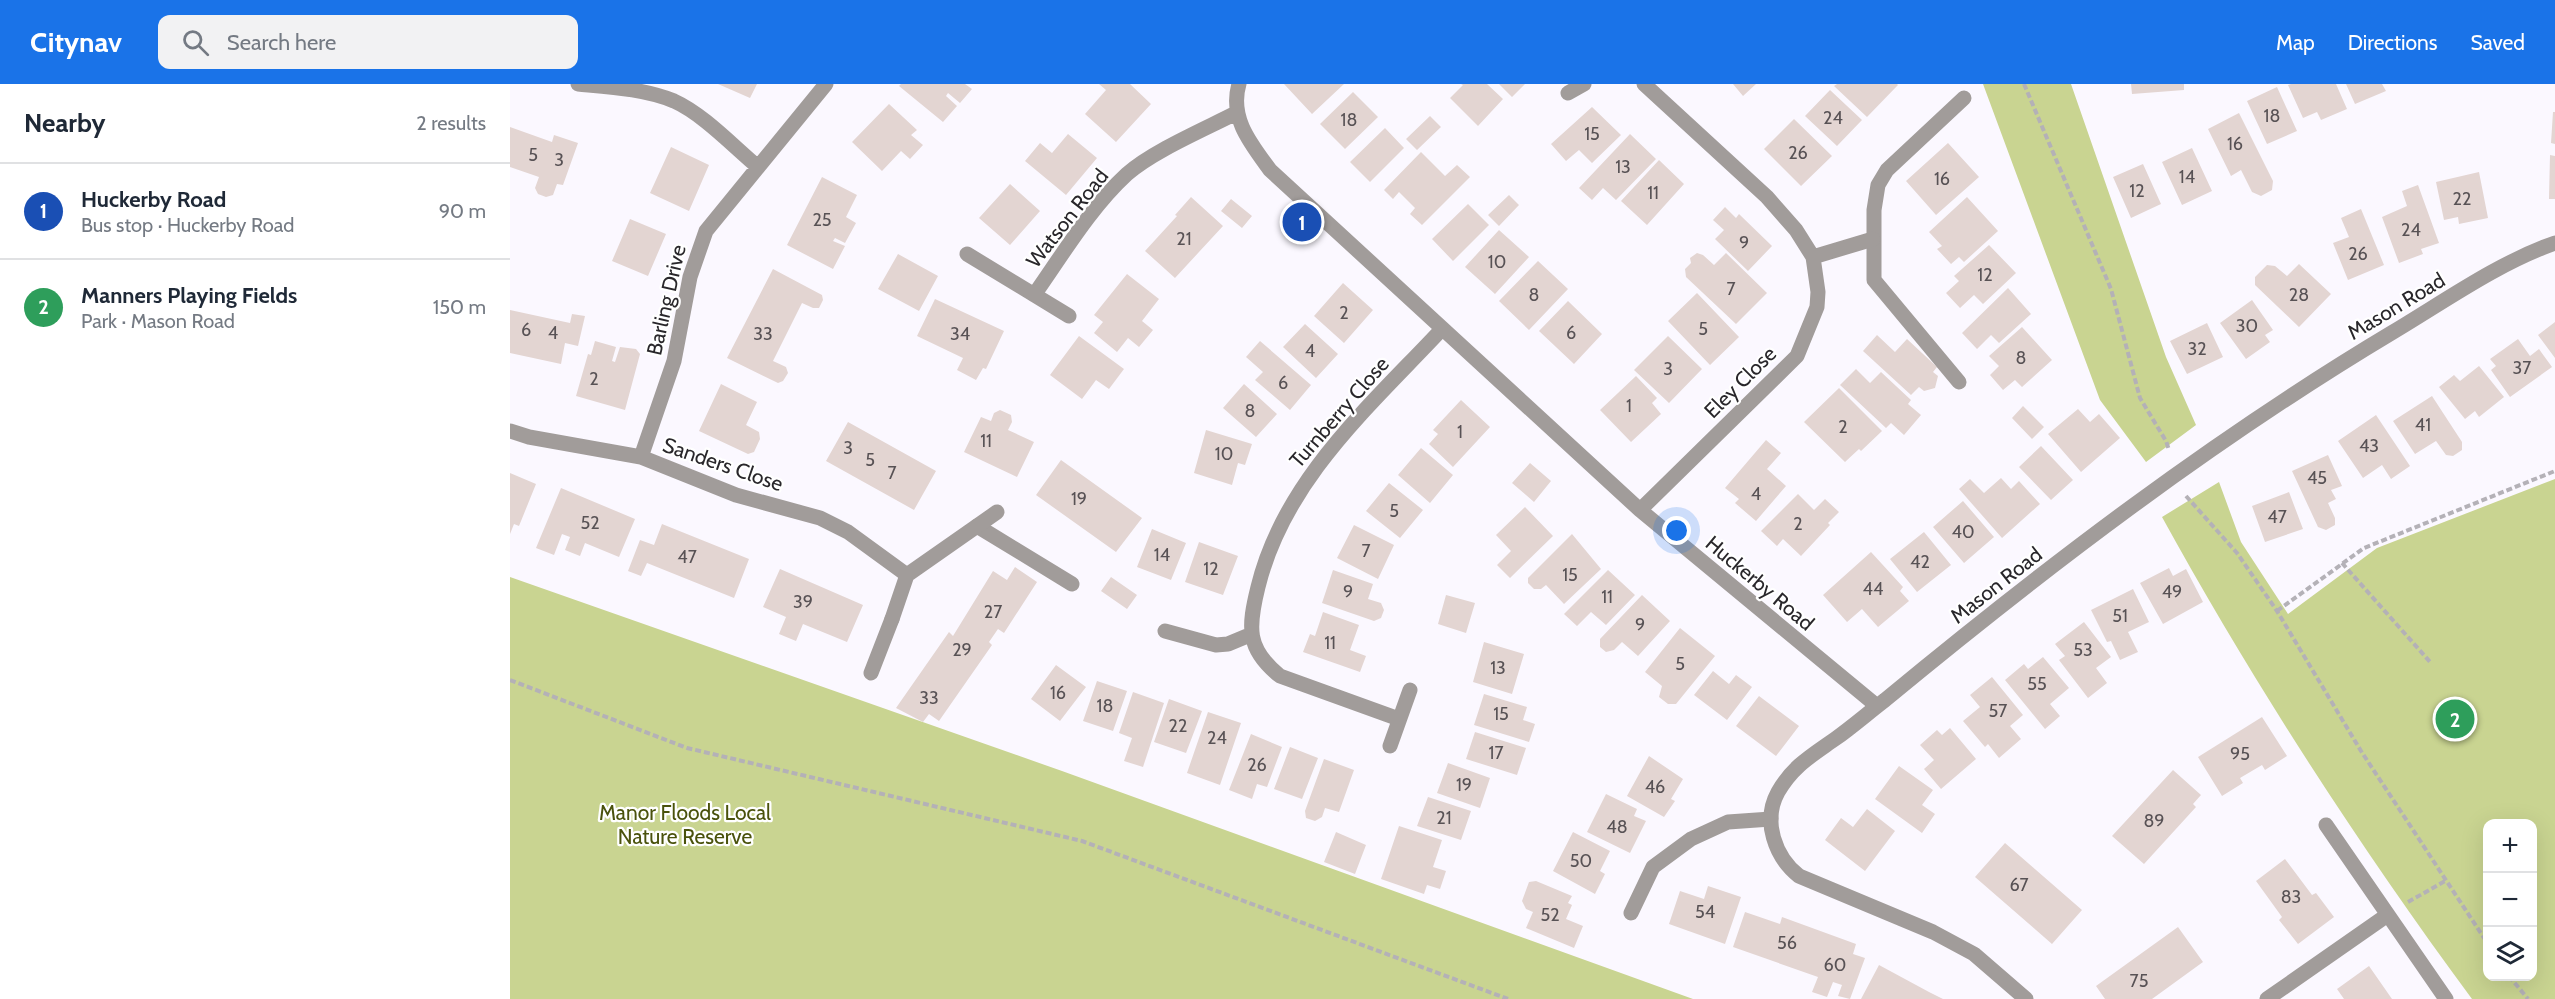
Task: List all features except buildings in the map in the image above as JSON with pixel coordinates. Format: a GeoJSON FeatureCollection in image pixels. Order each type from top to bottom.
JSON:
{"type":"FeatureCollection","features":[{"type":"Feature","properties":{"kind":"street"},"geometry":{"type":"LineString","coordinates":[[578,84],[648,93],[674,101],[693,112],[758,167]]}},
{"type":"Feature","properties":{"kind":"street","name":"Barling Drive"},"geometry":{"type":"LineString","coordinates":[[641,457],[674,361],[690,277],[706,231],[826,84]]}},
{"type":"Feature","properties":{"kind":"street"},"geometry":{"type":"LineString","coordinates":[[1236,113],[1239,84]]}},
{"type":"Feature","properties":{"kind":"street"},"geometry":{"type":"LineString","coordinates":[[1568,93],[1584,84]]}},
{"type":"Feature","properties":{"kind":"street","name":"Eley Close"},"geometry":{"type":"LineString","coordinates":[[1640,510],[1797,356],[1817,307],[1818,292],[1813,257],[1796,230],[1767,197],[1644,84]]}},
{"type":"Feature","properties":{"kind":"street"},"geometry":{"type":"LineString","coordinates":[[1959,382],[1874,280],[1873,239],[1878,185],[1887,170],[1965,98]]}},
{"type":"Feature","properties":{"kind":"street","name":"Watson Road"},"geometry":{"type":"LineString","coordinates":[[1034,295],[1103,199],[1129,173],[1174,145],[1236,113]]}},
{"type":"Feature","properties":{"kind":"street","name":"Huckerby Road"},"geometry":{"type":"LineString","coordinates":[[1236,113],[1250,143],[1270,170],[1640,510],[1877,706]]}},
{"type":"Feature","properties":{"kind":"street"},"geometry":{"type":"LineString","coordinates":[[1813,257],[1873,239]]}},
{"type":"Feature","properties":{"kind":"street","name":"Mason Road"},"geometry":{"type":"LineString","coordinates":[[2025,999],[1974,954],[1933,932],[1799,876],[1786,866],[1778,854],[1771,819],[1772,804],[1777,793],[1800,763],[1877,706],[2001,607],[2232,436],[2361,351],[2531,251],[2555,243]]}},
{"type":"Feature","properties":{"kind":"street","name":"Watson Road"},"geometry":{"type":"LineString","coordinates":[[967,254],[1069,316]]}},
{"type":"Feature","properties":{"kind":"street","name":"Turnberry Close"},"geometry":{"type":"LineString","coordinates":[[1400,719],[1280,676],[1266,666],[1252,643],[1255,600],[1263,566],[1277,531],[1303,484],[1337,442],[1443,329]]}},
{"type":"Feature","properties":{"kind":"street","name":"Sanders Close"},"geometry":{"type":"LineString","coordinates":[[510,431],[529,437],[641,457],[736,495],[820,518],[848,531],[907,575]]}},
{"type":"Feature","properties":{"kind":"street"},"geometry":{"type":"LineString","coordinates":[[871,673],[907,575],[997,512]]}},
{"type":"Feature","properties":{"kind":"street"},"geometry":{"type":"LineString","coordinates":[[977,526],[1072,584]]}},
{"type":"Feature","properties":{"kind":"street"},"geometry":{"type":"LineString","coordinates":[[1165,631],[1216,645],[1228,644],[1252,634]]}},
{"type":"Feature","properties":{"kind":"street"},"geometry":{"type":"LineString","coordinates":[[1390,746],[1410,690]]}},
{"type":"Feature","properties":{"kind":"street"},"geometry":{"type":"LineString","coordinates":[[1631,913],[1653,867],[1691,839],[1728,822],[1771,819]]}},
{"type":"Feature","properties":{"kind":"street"},"geometry":{"type":"LineString","coordinates":[[2326,825],[2386,916],[2446,999]]}},
{"type":"Feature","properties":{"kind":"street"},"geometry":{"type":"LineString","coordinates":[[2267,999],[2386,916]]}},
{"type":"Feature","properties":{"kind":"path"},"geometry":{"type":"LineString","coordinates":[[2024,84],[2111,289],[2140,398],[2166,441],[2187,500],[2237,553],[2277,611],[2361,751],[2483,938]]}},
{"type":"Feature","properties":{"kind":"path"},"geometry":{"type":"LineString","coordinates":[[2277,611],[2364,548],[2555,471]]}},
{"type":"Feature","properties":{"kind":"path"},"geometry":{"type":"LineString","coordinates":[[2342,562],[2431,663]]}},
{"type":"Feature","properties":{"kind":"path"},"geometry":{"type":"LineString","coordinates":[[510,680],[687,748],[1082,841],[1508,999]]}},
{"type":"Feature","properties":{"kind":"path"},"geometry":{"type":"LineString","coordinates":[[2386,916],[2447,880]]}},
{"type":"Feature","properties":{"kind":"path"},"geometry":{"type":"LineString","coordinates":[[2513,981],[2528,999]]}},
{"type":"Feature","properties":{"kind":"green space"},"geometry":{"type":"Polygon","coordinates":[[[1983,84],[2071,84],[2166,357],[2196,425],[2146,462],[2100,400],[1983,84]]]}},
{"type":"Feature","properties":{"kind":"green space"},"geometry":{"type":"Polygon","coordinates":[[[2555,479],[2555,999],[2472,999],[2389,883],[2309,763],[2233,641],[2162,517],[2219,482],[2241,542],[2288,614],[2377,548],[2555,479]]]}},
{"type":"Feature","properties":{"kind":"green space","name":"Manor Floods Local Nature Reserve"},"geometry":{"type":"Polygon","coordinates":[[[510,577],[1062,771],[1693,999],[510,999],[510,577]]]}},
{"type":"Feature","properties":{"kind":"place","name":"Huckerby Road"},"geometry":{"type":"Point","coordinates":[1302,222]}},
{"type":"Feature","properties":{"kind":"place","name":"Manners Playing Fields"},"geometry":{"type":"Point","coordinates":[2455,719]}}]}
